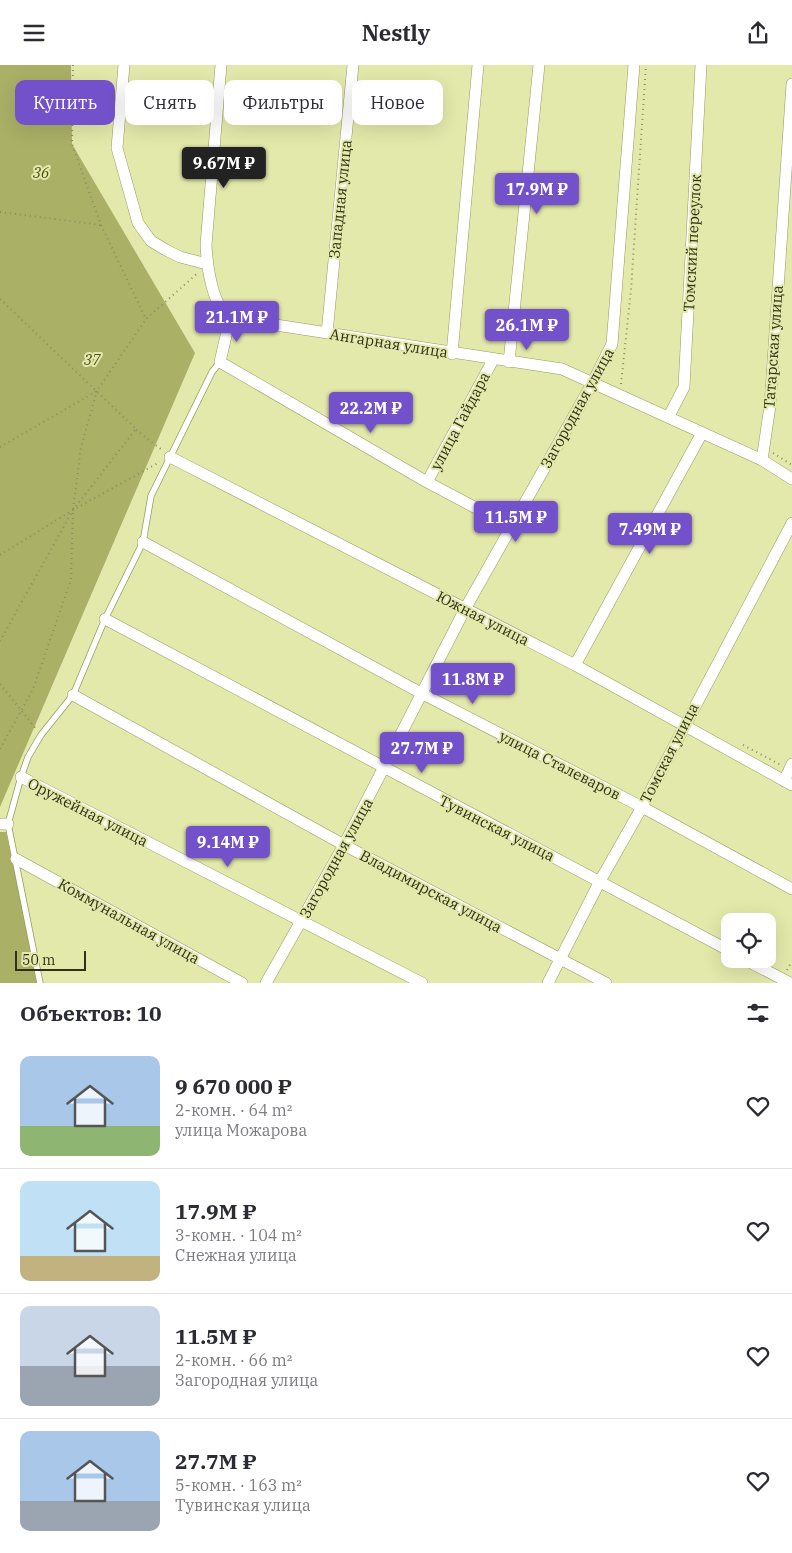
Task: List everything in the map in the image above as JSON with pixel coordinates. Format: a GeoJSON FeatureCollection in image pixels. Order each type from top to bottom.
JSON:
{"type":"FeatureCollection","features":[{"type":"Feature","properties":{"kind":"street"},"geometry":{"type":"LineString","coordinates":[[124,65],[117,148],[138,223],[152,241],[166,250],[180,257],[206,265]]}},
{"type":"Feature","properties":{"kind":"street"},"geometry":{"type":"LineString","coordinates":[[221,65],[206,245],[206,265],[222,312],[230,318],[220,362],[428,482],[510,526]]}},
{"type":"Feature","properties":{"kind":"street","name":"Западная улица"},"geometry":{"type":"LineString","coordinates":[[327,333],[353,65]]}},
{"type":"Feature","properties":{"kind":"street"},"geometry":{"type":"LineString","coordinates":[[452,353],[478,65]]}},
{"type":"Feature","properties":{"kind":"street"},"geometry":{"type":"LineString","coordinates":[[509,362],[539,65]]}},
{"type":"Feature","properties":{"kind":"street","name":"Загородная улица"},"geometry":{"type":"LineString","coordinates":[[266,983],[344,845],[465,609],[510,526],[593,382],[612,344],[634,65]]}},
{"type":"Feature","properties":{"kind":"street","name":"Томский переулок"},"geometry":{"type":"LineString","coordinates":[[668,416],[684,387],[701,65]]}},
{"type":"Feature","properties":{"kind":"street","name":"Татарская улица"},"geometry":{"type":"LineString","coordinates":[[762,460],[770,406],[792,84]]}},
{"type":"Feature","properties":{"kind":"street","name":"Ангарная улица"},"geometry":{"type":"LineString","coordinates":[[230,318],[493,360],[562,369],[762,460],[792,479]]}},
{"type":"Feature","properties":{"kind":"street","name":"улица Гайдара"},"geometry":{"type":"LineString","coordinates":[[428,482],[493,360]]}},
{"type":"Feature","properties":{"kind":"street"},"geometry":{"type":"LineString","coordinates":[[576,665],[702,433]]}},
{"type":"Feature","properties":{"kind":"street","name":"Южная улица"},"geometry":{"type":"LineString","coordinates":[[170,457],[576,665],[684,723],[788,783]]}},
{"type":"Feature","properties":{"kind":"street","name":"Томская улица"},"geometry":{"type":"LineString","coordinates":[[548,983],[559,958],[642,807],[684,723],[792,523]]}},
{"type":"Feature","properties":{"kind":"street","name":"улица Сталеваров"},"geometry":{"type":"LineString","coordinates":[[143,542],[421,693],[642,807],[792,889]]}},
{"type":"Feature","properties":{"kind":"street","name":"Тувинская улица"},"geometry":{"type":"LineString","coordinates":[[105,619],[170,652],[384,769],[721,946]]}},
{"type":"Feature","properties":{"kind":"street","name":"Владимирская улица"},"geometry":{"type":"LineString","coordinates":[[73,695],[344,845],[606,983]]}},
{"type":"Feature","properties":{"kind":"street"},"geometry":{"type":"LineString","coordinates":[[788,783],[792,764]]}},
{"type":"Feature","properties":{"kind":"street","name":"Оружейная улица"},"geometry":{"type":"LineString","coordinates":[[21,777],[422,983]]}},
{"type":"Feature","properties":{"kind":"street","name":"Коммунальная улица"},"geometry":{"type":"LineString","coordinates":[[16,859],[242,983]]}},
{"type":"Feature","properties":{"kind":"street"},"geometry":{"type":"LineString","coordinates":[[761,968],[790,983]]}},
{"type":"Feature","properties":{"kind":"lane"},"geometry":{"type":"LineString","coordinates":[[40,983],[16,859],[4,825],[28,757],[41,735],[73,695],[105,619],[143,542],[151,496],[212,372],[220,362]]}},
{"type":"Feature","properties":{"kind":"path"},"geometry":{"type":"LineString","coordinates":[[73,65],[72,144],[100,225],[146,319]]}},
{"type":"Feature","properties":{"kind":"path"},"geometry":{"type":"LineString","coordinates":[[622,384],[631,290],[646,65]]}},
{"type":"Feature","properties":{"kind":"path"},"geometry":{"type":"LineString","coordinates":[[0,213],[100,225]]}},
{"type":"Feature","properties":{"kind":"path"},"geometry":{"type":"LineString","coordinates":[[0,749],[33,689],[72,581],[73,510],[81,447],[97,391],[146,319],[206,265]]}},
{"type":"Feature","properties":{"kind":"path"},"geometry":{"type":"LineString","coordinates":[[0,299],[136,429],[170,457],[73,510],[0,555]]}},
{"type":"Feature","properties":{"kind":"path"},"geometry":{"type":"LineString","coordinates":[[0,447],[97,391]]}},
{"type":"Feature","properties":{"kind":"path"},"geometry":{"type":"LineString","coordinates":[[0,641],[73,510],[136,429]]}},
{"type":"Feature","properties":{"kind":"path"},"geometry":{"type":"LineString","coordinates":[[0,685],[41,735]]}},
{"type":"Feature","properties":{"kind":"green space","name":"37"},"geometry":{"type":"Polygon","coordinates":[[[0,65],[71,65],[71,80],[15,80],[15,125],[72,125],[72,144],[195,353],[0,807],[0,65]]]}},
{"type":"Feature","properties":{"kind":"green space"},"geometry":{"type":"Polygon","coordinates":[[[0,832],[6,832],[39,983],[0,983],[0,832]]]}},
{"type":"Feature","properties":{"kind":"park label","name":"36"},"geometry":{"type":"Point","coordinates":[41,172]}}]}
